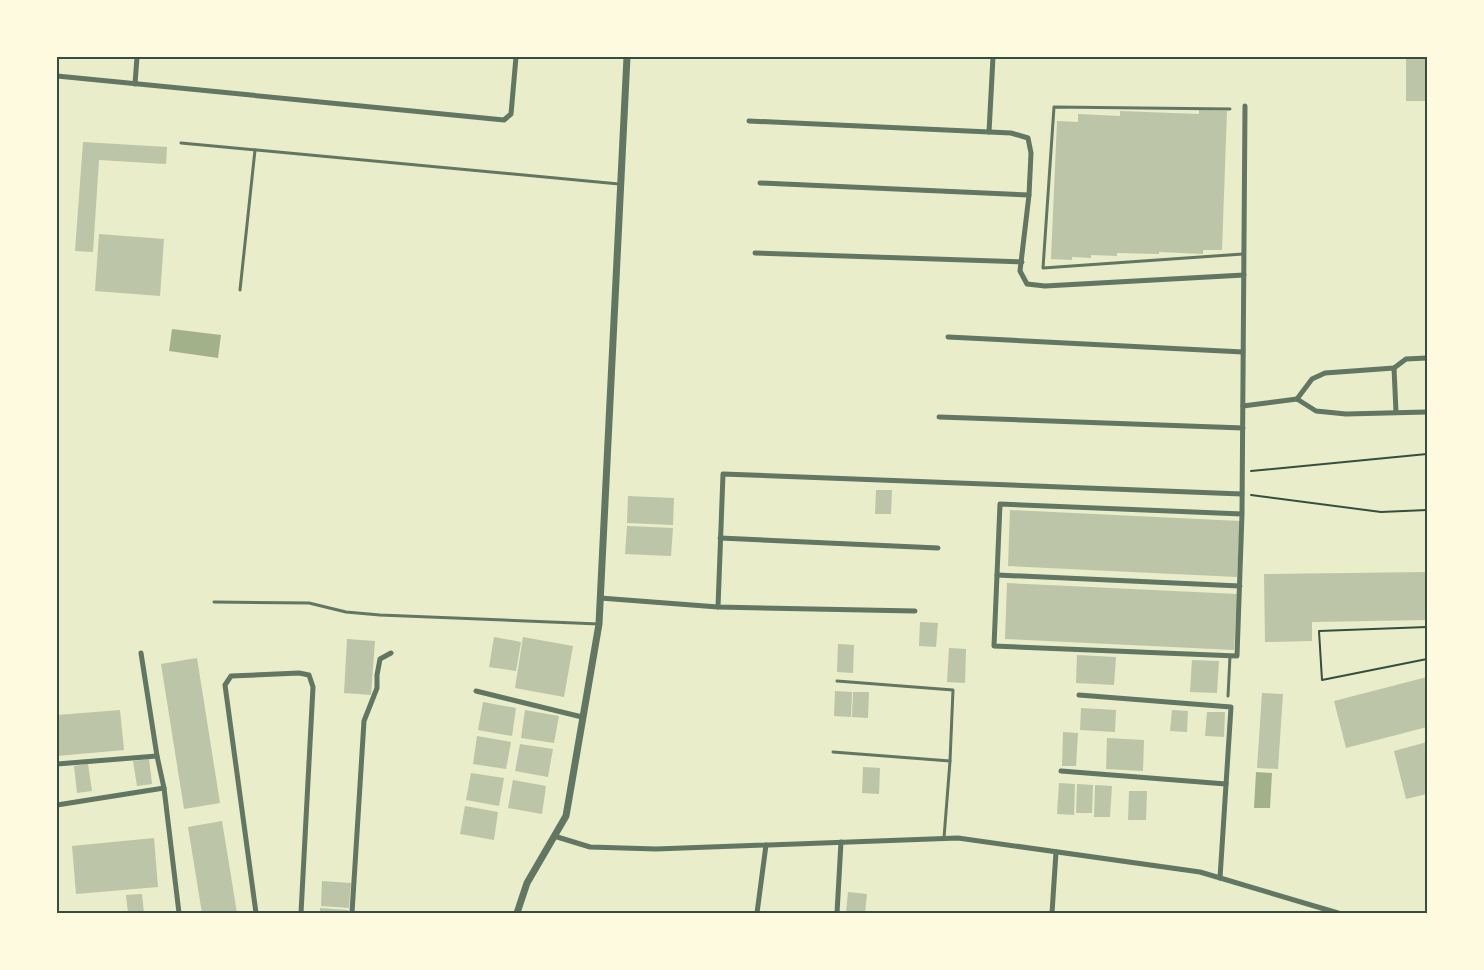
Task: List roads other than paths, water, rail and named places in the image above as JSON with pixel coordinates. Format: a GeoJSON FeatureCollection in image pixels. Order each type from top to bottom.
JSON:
{"type":"FeatureCollection","features":[{"type":"Feature","properties":{"kind":"street"},"geometry":{"type":"LineString","coordinates":[[135,84],[137,57]]}},
{"type":"Feature","properties":{"kind":"street"},"geometry":{"type":"LineString","coordinates":[[57,76],[504,120],[511,114],[516,57]]}},
{"type":"Feature","properties":{"kind":"street"},"geometry":{"type":"LineString","coordinates":[[517,913],[527,883],[566,816],[599,624],[627,57]]}},
{"type":"Feature","properties":{"kind":"street"},"geometry":{"type":"LineString","coordinates":[[990,132],[993,57]]}},
{"type":"Feature","properties":{"kind":"street"},"geometry":{"type":"LineString","coordinates":[[1242,514],[1000,504],[994,646],[1237,656],[1242,514],[1245,106]]}},
{"type":"Feature","properties":{"kind":"street"},"geometry":{"type":"LineString","coordinates":[[748,121],[1011,133],[1028,138],[1031,153],[1029,195],[1020,271],[1027,284],[1045,286],[1244,275]]}},
{"type":"Feature","properties":{"kind":"street"},"geometry":{"type":"LineString","coordinates":[[759,183],[1029,195]]}},
{"type":"Feature","properties":{"kind":"street"},"geometry":{"type":"LineString","coordinates":[[755,253],[1022,262]]}},
{"type":"Feature","properties":{"kind":"street"},"geometry":{"type":"LineString","coordinates":[[948,337],[1243,352]]}},
{"type":"Feature","properties":{"kind":"street"},"geometry":{"type":"LineString","coordinates":[[1297,399],[1312,379],[1325,373],[1394,368],[1406,359],[1427,358]]}},
{"type":"Feature","properties":{"kind":"street"},"geometry":{"type":"LineString","coordinates":[[1394,368],[1396,412]]}},
{"type":"Feature","properties":{"kind":"street"},"geometry":{"type":"LineString","coordinates":[[1243,405],[1297,399],[1316,411],[1357,414],[1427,412]]}},
{"type":"Feature","properties":{"kind":"street"},"geometry":{"type":"LineString","coordinates":[[939,417],[1243,428]]}},
{"type":"Feature","properties":{"kind":"street"},"geometry":{"type":"LineString","coordinates":[[718,607],[723,474],[1242,494]]}},
{"type":"Feature","properties":{"kind":"street"},"geometry":{"type":"LineString","coordinates":[[720,538],[938,548]]}},
{"type":"Feature","properties":{"kind":"street"},"geometry":{"type":"LineString","coordinates":[[997,576],[1240,586]]}},
{"type":"Feature","properties":{"kind":"street"},"geometry":{"type":"LineString","coordinates":[[600,598],[718,607],[915,611]]}},
{"type":"Feature","properties":{"kind":"street"},"geometry":{"type":"LineString","coordinates":[[141,653],[164,788],[179,913]]}},
{"type":"Feature","properties":{"kind":"street"},"geometry":{"type":"LineString","coordinates":[[352,913],[364,721],[377,688],[376,675],[380,659],[391,653]]}},
{"type":"Feature","properties":{"kind":"street"},"geometry":{"type":"LineString","coordinates":[[256,913],[224,692],[225,685],[231,676],[299,673],[309,675],[313,687],[301,913]]}},
{"type":"Feature","properties":{"kind":"street"},"geometry":{"type":"LineString","coordinates":[[476,692],[582,717]]}},
{"type":"Feature","properties":{"kind":"street"},"geometry":{"type":"LineString","coordinates":[[1079,695],[1231,707],[1220,878]]}},
{"type":"Feature","properties":{"kind":"street"},"geometry":{"type":"LineString","coordinates":[[57,764],[157,756]]}},
{"type":"Feature","properties":{"kind":"street"},"geometry":{"type":"LineString","coordinates":[[1061,771],[1226,784]]}},
{"type":"Feature","properties":{"kind":"street"},"geometry":{"type":"LineString","coordinates":[[57,805],[164,788]]}},
{"type":"Feature","properties":{"kind":"street"},"geometry":{"type":"LineString","coordinates":[[554,836],[590,847],[656,849],[958,838],[1200,872],[1315,910],[1338,913]]}},
{"type":"Feature","properties":{"kind":"street"},"geometry":{"type":"LineString","coordinates":[[837,913],[841,842]]}},
{"type":"Feature","properties":{"kind":"street"},"geometry":{"type":"LineString","coordinates":[[757,913],[766,845]]}},
{"type":"Feature","properties":{"kind":"street"},"geometry":{"type":"LineString","coordinates":[[1052,913],[1056,852]]}},
{"type":"Feature","properties":{"kind":"lane"},"geometry":{"type":"LineString","coordinates":[[1230,109],[1054,107],[1043,268],[1244,254]]}},
{"type":"Feature","properties":{"kind":"lane"},"geometry":{"type":"LineString","coordinates":[[181,143],[621,184]]}},
{"type":"Feature","properties":{"kind":"lane"},"geometry":{"type":"LineString","coordinates":[[240,290],[255,150]]}},
{"type":"Feature","properties":{"kind":"lane"},"geometry":{"type":"LineString","coordinates":[[214,602],[309,603],[346,612],[380,615],[599,624]]}},
{"type":"Feature","properties":{"kind":"lane"},"geometry":{"type":"LineString","coordinates":[[1228,696],[1230,656]]}},
{"type":"Feature","properties":{"kind":"lane"},"geometry":{"type":"LineString","coordinates":[[837,681],[953,690],[944,838]]}},
{"type":"Feature","properties":{"kind":"lane"},"geometry":{"type":"LineString","coordinates":[[833,753],[950,761]]}}]}
